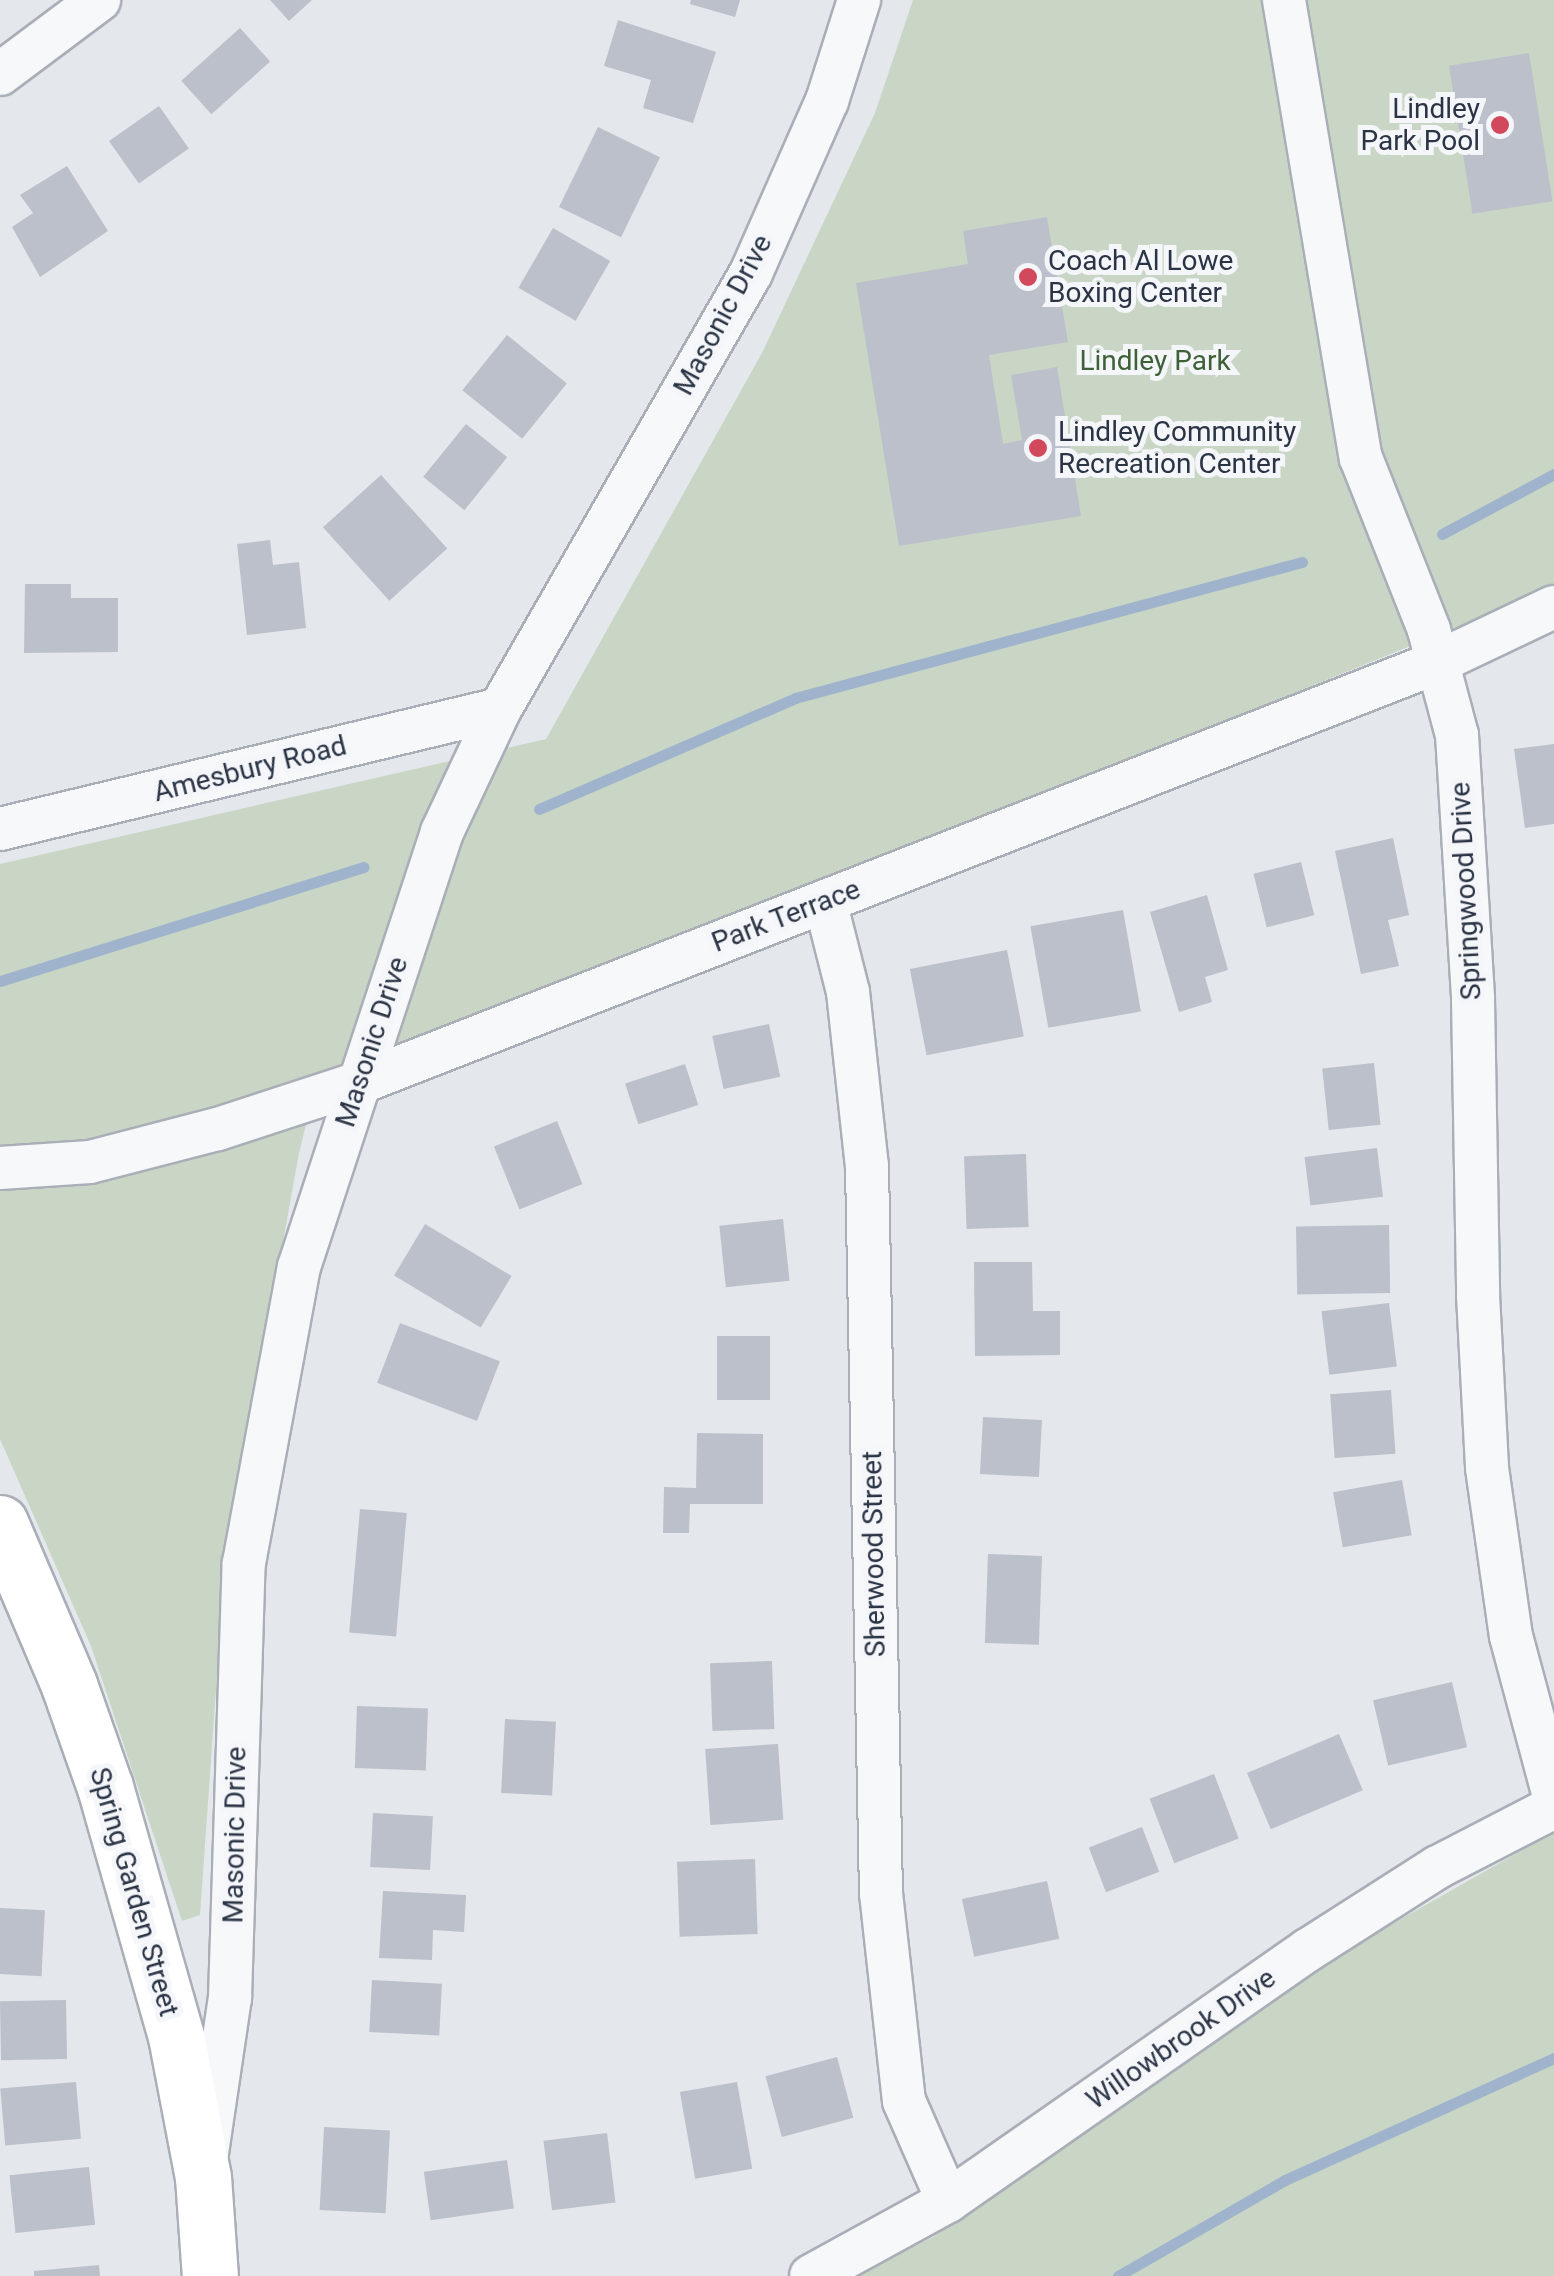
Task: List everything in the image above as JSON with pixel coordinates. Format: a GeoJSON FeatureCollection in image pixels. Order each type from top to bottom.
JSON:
{"type":"FeatureCollection","features":[{"type":"Feature","properties":{"kind":"main road","name":"Spring Garden Street"},"geometry":{"type":"LineString","coordinates":[[0,1524],[69,1684],[117,1826],[176,2036],[203,2177],[210,2276]]}},
{"type":"Feature","properties":{"kind":"street"},"geometry":{"type":"LineString","coordinates":[[0,74],[98,0]]}},
{"type":"Feature","properties":{"kind":"street","name":"Masonic Drive"},"geometry":{"type":"LineString","coordinates":[[203,2177],[230,1998],[244,1563],[299,1267],[442,832],[500,708],[750,273],[827,101],[859,0]]}},
{"type":"Feature","properties":{"kind":"street","name":"Springwood Drive"},"geometry":{"type":"LineString","coordinates":[[1284,0],[1361,458],[1438,662],[1458,736],[1473,999],[1478,1295],[1486,1468],[1512,1636],[1554,1797]]}},
{"type":"Feature","properties":{"kind":"street","name":"Park Terrace"},"geometry":{"type":"LineString","coordinates":[[0,1168],[90,1162],[218,1129],[359,1083],[1438,662],[1554,607]]}},
{"type":"Feature","properties":{"kind":"street","name":"Amesbury Road"},"geometry":{"type":"LineString","coordinates":[[0,829],[500,708]]}},
{"type":"Feature","properties":{"kind":"street","name":"Sherwood Street"},"geometry":{"type":"LineString","coordinates":[[825,901],[848,992],[867,1166],[881,1893],[904,2101],[948,2202]]}},
{"type":"Feature","properties":{"kind":"street","name":"Willowbrook Drive"},"geometry":{"type":"LineString","coordinates":[[810,2276],[948,2202],[1324,1940],[1438,1867],[1554,1807]]}},
{"type":"Feature","properties":{"kind":"green space","name":"Lindley Park"},"geometry":{"type":"Polygon","coordinates":[[[913,0],[1554,0],[1554,588],[957,829],[318,1077],[299,1153],[225,1563],[200,1915],[182,1921],[91,1646],[0,1439],[0,864],[546,739],[762,353],[875,113],[913,0]]]}},
{"type":"Feature","properties":{"kind":"green space"},"geometry":{"type":"Polygon","coordinates":[[[1554,1832],[1554,2276],[856,2276],[933,2237],[1320,1965],[1554,1832]]]}},
{"type":"Feature","properties":{"kind":"building"},"geometry":{"type":"Polygon","coordinates":[[[270,0],[312,0],[289,21],[270,0]]]}},
{"type":"Feature","properties":{"kind":"building"},"geometry":{"type":"Polygon","coordinates":[[[691,0],[740,0],[735,17],[690,4],[691,0]]]}},
{"type":"Feature","properties":{"kind":"building"},"geometry":{"type":"Polygon","coordinates":[[[618,20],[716,52],[693,123],[643,108],[651,80],[604,66],[618,20]]]}},
{"type":"Feature","properties":{"kind":"building"},"geometry":{"type":"Polygon","coordinates":[[[240,28],[270,61],[211,114],[181,81],[240,28]]]}},
{"type":"Feature","properties":{"kind":"building"},"geometry":{"type":"Polygon","coordinates":[[[1529,53],[1552,201],[1472,214],[1449,66],[1529,53]]]}},
{"type":"Feature","properties":{"kind":"building"},"geometry":{"type":"Polygon","coordinates":[[[159,106],[189,149],[139,184],[109,141],[159,106]]]}},
{"type":"Feature","properties":{"kind":"building"},"geometry":{"type":"Polygon","coordinates":[[[598,127],[660,157],[621,237],[559,207],[598,127]]]}},
{"type":"Feature","properties":{"kind":"building"},"geometry":{"type":"Polygon","coordinates":[[[67,166],[108,231],[40,277],[12,227],[33,213],[20,195],[67,166]]]}},
{"type":"Feature","properties":{"kind":"building"},"geometry":{"type":"Polygon","coordinates":[[[1047,217],[1068,342],[989,355],[1003,444],[1022,440],[1011,375],[1057,367],[1081,516],[899,546],[856,283],[968,264],[963,231],[1047,217]]]}},
{"type":"Feature","properties":{"kind":"building"},"geometry":{"type":"Polygon","coordinates":[[[553,228],[610,261],[576,321],[518,288],[553,228]]]}},
{"type":"Feature","properties":{"kind":"building"},"geometry":{"type":"Polygon","coordinates":[[[507,335],[567,383],[522,439],[462,390],[507,335]]]}},
{"type":"Feature","properties":{"kind":"building"},"geometry":{"type":"Polygon","coordinates":[[[466,424],[507,457],[464,510],[423,477],[466,424]]]}},
{"type":"Feature","properties":{"kind":"building"},"geometry":{"type":"Polygon","coordinates":[[[381,475],[447,549],[389,601],[323,527],[381,475]]]}},
{"type":"Feature","properties":{"kind":"building"},"geometry":{"type":"Polygon","coordinates":[[[270,540],[273,565],[299,562],[306,628],[247,635],[237,544],[270,540]]]}},
{"type":"Feature","properties":{"kind":"building"},"geometry":{"type":"Polygon","coordinates":[[[25,584],[71,584],[71,598],[118,598],[118,652],[24,653],[25,584]]]}},
{"type":"Feature","properties":{"kind":"building"},"geometry":{"type":"Polygon","coordinates":[[[1554,744],[1554,824],[1525,828],[1514,749],[1554,744]]]}},
{"type":"Feature","properties":{"kind":"building"},"geometry":{"type":"Polygon","coordinates":[[[1393,838],[1409,915],[1388,920],[1399,966],[1361,974],[1335,851],[1393,838]]]}},
{"type":"Feature","properties":{"kind":"building"},"geometry":{"type":"Polygon","coordinates":[[[1301,862],[1314,915],[1267,927],[1253,874],[1301,862]]]}},
{"type":"Feature","properties":{"kind":"building"},"geometry":{"type":"Polygon","coordinates":[[[1207,895],[1228,970],[1205,977],[1212,1002],[1179,1012],[1150,912],[1207,895]]]}},
{"type":"Feature","properties":{"kind":"building"},"geometry":{"type":"Polygon","coordinates":[[[1123,910],[1141,1011],[1048,1028],[1030,926],[1123,910]]]}},
{"type":"Feature","properties":{"kind":"building"},"geometry":{"type":"Polygon","coordinates":[[[1007,950],[1024,1036],[927,1055],[910,969],[1007,950]]]}},
{"type":"Feature","properties":{"kind":"building"},"geometry":{"type":"Polygon","coordinates":[[[769,1024],[780,1077],[723,1089],[712,1036],[769,1024]]]}},
{"type":"Feature","properties":{"kind":"building"},"geometry":{"type":"Polygon","coordinates":[[[1374,1063],[1380,1125],[1329,1130],[1322,1068],[1374,1063]]]}},
{"type":"Feature","properties":{"kind":"building"},"geometry":{"type":"Polygon","coordinates":[[[685,1064],[698,1105],[638,1124],[625,1083],[685,1064]]]}},
{"type":"Feature","properties":{"kind":"building"},"geometry":{"type":"Polygon","coordinates":[[[557,1121],[582,1184],[519,1210],[494,1146],[557,1121]]]}},
{"type":"Feature","properties":{"kind":"building"},"geometry":{"type":"Polygon","coordinates":[[[1377,1148],[1383,1197],[1311,1206],[1305,1157],[1377,1148]]]}},
{"type":"Feature","properties":{"kind":"building"},"geometry":{"type":"Polygon","coordinates":[[[1026,1154],[1029,1227],[967,1229],[964,1156],[1026,1154]]]}},
{"type":"Feature","properties":{"kind":"building"},"geometry":{"type":"Polygon","coordinates":[[[783,1219],[789,1281],[726,1287],[719,1226],[783,1219]]]}},
{"type":"Feature","properties":{"kind":"building"},"geometry":{"type":"Polygon","coordinates":[[[425,1224],[512,1276],[481,1327],[394,1275],[425,1224]]]}},
{"type":"Feature","properties":{"kind":"building"},"geometry":{"type":"Polygon","coordinates":[[[1389,1225],[1390,1293],[1297,1295],[1296,1227],[1389,1225]]]}},
{"type":"Feature","properties":{"kind":"building"},"geometry":{"type":"Polygon","coordinates":[[[974,1262],[1032,1262],[1033,1311],[1060,1311],[1060,1355],[975,1356],[974,1262]]]}},
{"type":"Feature","properties":{"kind":"building"},"geometry":{"type":"Polygon","coordinates":[[[1389,1303],[1397,1367],[1329,1375],[1322,1311],[1389,1303]]]}},
{"type":"Feature","properties":{"kind":"building"},"geometry":{"type":"Polygon","coordinates":[[[400,1323],[500,1361],[477,1421],[377,1383],[400,1323]]]}},
{"type":"Feature","properties":{"kind":"building"},"geometry":{"type":"Polygon","coordinates":[[[717,1336],[770,1336],[770,1400],[717,1400],[717,1336]]]}},
{"type":"Feature","properties":{"kind":"building"},"geometry":{"type":"Polygon","coordinates":[[[1391,1390],[1395,1454],[1335,1458],[1330,1394],[1391,1390]]]}},
{"type":"Feature","properties":{"kind":"building"},"geometry":{"type":"Polygon","coordinates":[[[983,1417],[1042,1420],[1039,1477],[980,1474],[983,1417]]]}},
{"type":"Feature","properties":{"kind":"building"},"geometry":{"type":"Polygon","coordinates":[[[697,1433],[763,1434],[763,1504],[690,1504],[689,1533],[663,1533],[664,1487],[696,1488],[697,1433]]]}},
{"type":"Feature","properties":{"kind":"building"},"geometry":{"type":"Polygon","coordinates":[[[1402,1480],[1412,1535],[1343,1547],[1333,1492],[1402,1480]]]}},
{"type":"Feature","properties":{"kind":"building"},"geometry":{"type":"Polygon","coordinates":[[[360,1509],[407,1513],[396,1637],[349,1633],[360,1509]]]}},
{"type":"Feature","properties":{"kind":"building"},"geometry":{"type":"Polygon","coordinates":[[[988,1554],[1042,1556],[1039,1645],[985,1643],[988,1554]]]}},
{"type":"Feature","properties":{"kind":"building"},"geometry":{"type":"Polygon","coordinates":[[[772,1661],[774,1729],[712,1731],[710,1663],[772,1661]]]}},
{"type":"Feature","properties":{"kind":"building"},"geometry":{"type":"Polygon","coordinates":[[[1452,1682],[1467,1747],[1388,1766],[1373,1700],[1452,1682]]]}},
{"type":"Feature","properties":{"kind":"building"},"geometry":{"type":"Polygon","coordinates":[[[357,1706],[428,1708],[426,1770],[355,1768],[357,1706]]]}},
{"type":"Feature","properties":{"kind":"building"},"geometry":{"type":"Polygon","coordinates":[[[505,1719],[556,1722],[552,1796],[501,1793],[505,1719]]]}},
{"type":"Feature","properties":{"kind":"building"},"geometry":{"type":"Polygon","coordinates":[[[1339,1734],[1363,1790],[1271,1829],[1247,1773],[1339,1734]]]}},
{"type":"Feature","properties":{"kind":"building"},"geometry":{"type":"Polygon","coordinates":[[[778,1744],[783,1820],[710,1825],[705,1749],[778,1744]]]}},
{"type":"Feature","properties":{"kind":"building"},"geometry":{"type":"Polygon","coordinates":[[[1214,1774],[1239,1838],[1174,1863],[1150,1799],[1214,1774]]]}},
{"type":"Feature","properties":{"kind":"building"},"geometry":{"type":"Polygon","coordinates":[[[373,1813],[433,1816],[430,1870],[370,1867],[373,1813]]]}},
{"type":"Feature","properties":{"kind":"building"},"geometry":{"type":"Polygon","coordinates":[[[1142,1827],[1159,1872],[1106,1892],[1089,1847],[1142,1827]]]}},
{"type":"Feature","properties":{"kind":"building"},"geometry":{"type":"Polygon","coordinates":[[[755,1859],[758,1934],[680,1937],[677,1862],[755,1859]]]}},
{"type":"Feature","properties":{"kind":"building"},"geometry":{"type":"Polygon","coordinates":[[[1047,1881],[1059,1939],[974,1957],[962,1899],[1047,1881]]]}},
{"type":"Feature","properties":{"kind":"building"},"geometry":{"type":"Polygon","coordinates":[[[383,1891],[466,1895],[464,1932],[433,1930],[432,1960],[379,1958],[383,1891]]]}},
{"type":"Feature","properties":{"kind":"building"},"geometry":{"type":"Polygon","coordinates":[[[0,1908],[45,1910],[41,1976],[0,1974],[0,1908]]]}},
{"type":"Feature","properties":{"kind":"building"},"geometry":{"type":"Polygon","coordinates":[[[372,1980],[442,1984],[439,2036],[369,2032],[372,1980]]]}},
{"type":"Feature","properties":{"kind":"building"},"geometry":{"type":"Polygon","coordinates":[[[66,2000],[67,2059],[1,2060],[0,2001],[66,2000]]]}},
{"type":"Feature","properties":{"kind":"building"},"geometry":{"type":"Polygon","coordinates":[[[837,2057],[853,2118],[782,2137],[766,2076],[837,2057]]]}},
{"type":"Feature","properties":{"kind":"building"},"geometry":{"type":"Polygon","coordinates":[[[76,2082],[81,2139],[5,2145],[0,2089],[76,2082]]]}},
{"type":"Feature","properties":{"kind":"building"},"geometry":{"type":"Polygon","coordinates":[[[737,2082],[752,2169],[695,2179],[680,2092],[737,2082]]]}},
{"type":"Feature","properties":{"kind":"building"},"geometry":{"type":"Polygon","coordinates":[[[324,2127],[390,2130],[386,2213],[320,2210],[324,2127]]]}},
{"type":"Feature","properties":{"kind":"building"},"geometry":{"type":"Polygon","coordinates":[[[607,2133],[616,2202],[552,2210],[543,2141],[607,2133]]]}},
{"type":"Feature","properties":{"kind":"building"},"geometry":{"type":"Polygon","coordinates":[[[507,2160],[514,2209],[431,2220],[424,2172],[507,2160]]]}},
{"type":"Feature","properties":{"kind":"building"},"geometry":{"type":"Polygon","coordinates":[[[89,2167],[95,2225],[16,2233],[9,2175],[89,2167]]]}},
{"type":"Feature","properties":{"kind":"building"},"geometry":{"type":"Polygon","coordinates":[[[99,2265],[100,2276],[34,2276],[34,2271],[99,2265]]]}},
{"type":"Feature","properties":{"kind":"waterway"},"geometry":{"type":"LineString","coordinates":[[1442,534],[1554,474]]}},
{"type":"Feature","properties":{"kind":"waterway"},"geometry":{"type":"LineString","coordinates":[[539,809],[795,698],[1302,562]]}},
{"type":"Feature","properties":{"kind":"waterway"},"geometry":{"type":"LineString","coordinates":[[0,981],[364,867]]}},
{"type":"Feature","properties":{"kind":"waterway"},"geometry":{"type":"LineString","coordinates":[[1118,2276],[1285,2180],[1554,2058]]}},
{"type":"Feature","properties":{"kind":"place","name":"Lindley Park Pool"},"geometry":{"type":"Point","coordinates":[1500,125]}},
{"type":"Feature","properties":{"kind":"place","name":"Coach Al Lowe Boxing Center"},"geometry":{"type":"Point","coordinates":[1028,277]}},
{"type":"Feature","properties":{"kind":"place","name":"Lindley Community Recreation Center"},"geometry":{"type":"Point","coordinates":[1038,448]}}]}
